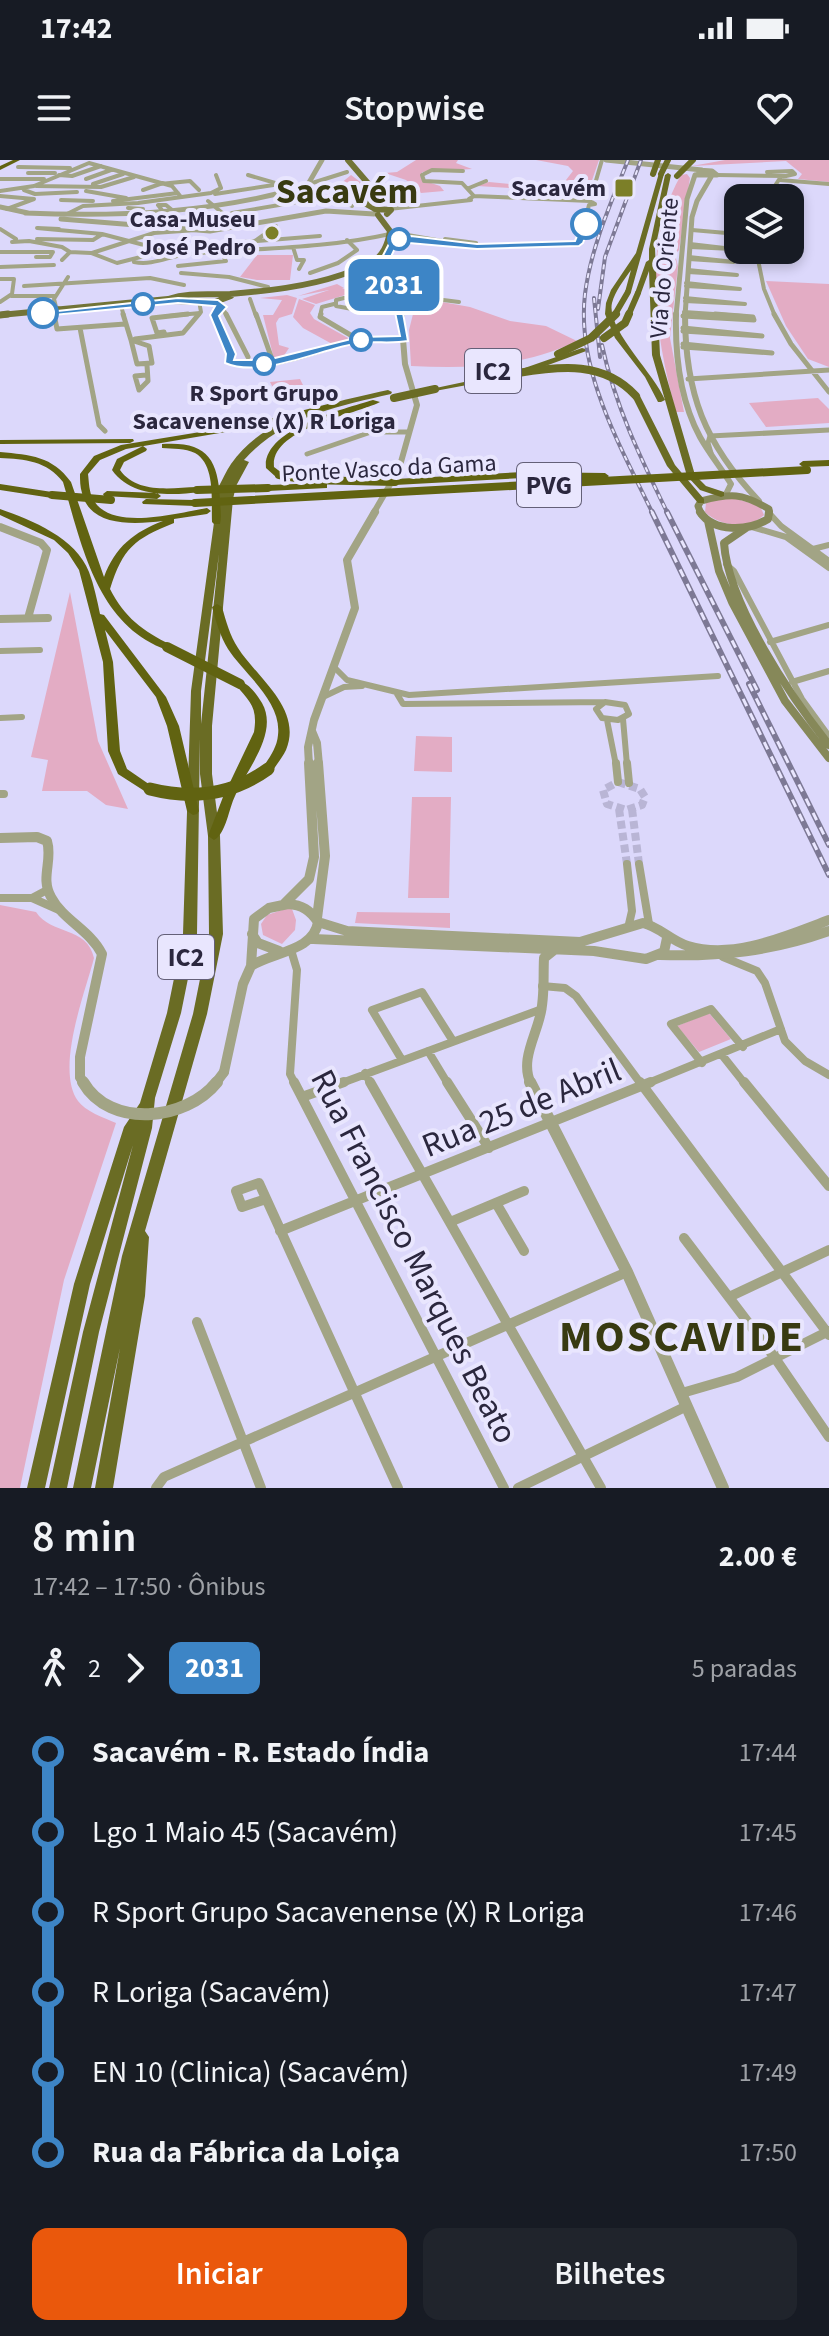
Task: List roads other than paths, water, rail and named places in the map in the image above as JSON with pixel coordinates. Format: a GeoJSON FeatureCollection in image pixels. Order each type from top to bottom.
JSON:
{"type":"FeatureCollection","features":[{"type":"Feature","properties":{"kind":"highway"},"geometry":{"type":"LineString","coordinates":[[0,166],[9,160]]}},
{"type":"Feature","properties":{"kind":"highway"},"geometry":{"type":"LineString","coordinates":[[658,160],[660,174]]}},
{"type":"Feature","properties":{"kind":"highway","name":"IC2"},"geometry":{"type":"LineString","coordinates":[[82,1488],[108,1353],[142,1206],[210,971],[217,912],[214,836],[206,788],[206,743],[217,607],[232,486],[245,462],[265,443],[299,424],[391,395],[565,351],[608,325],[621,311],[660,174],[671,160]]}},
{"type":"Feature","properties":{"kind":"highway"},"geometry":{"type":"LineString","coordinates":[[667,191],[693,160]]}},
{"type":"Feature","properties":{"kind":"highway"},"geometry":{"type":"LineString","coordinates":[[0,166],[18,164]]}},
{"type":"Feature","properties":{"kind":"highway","name":"IC2"},"geometry":{"type":"LineString","coordinates":[[58,1488],[91,1332],[145,1128],[148,1098],[174,1013],[190,934],[196,691],[219,499],[225,479],[245,452],[281,427],[336,404],[518,373],[577,353],[611,334],[632,312],[652,257],[667,191],[660,174]]}},
{"type":"Feature","properties":{"kind":"highway"},"geometry":{"type":"LineString","coordinates":[[639,253],[609,301],[609,323],[650,374],[659,392],[676,461],[701,501]]}},
{"type":"Feature","properties":{"kind":"highway"},"geometry":{"type":"LineString","coordinates":[[652,257],[656,355],[684,461],[693,481],[705,489],[724,494]]}},
{"type":"Feature","properties":{"kind":"highway"},"geometry":{"type":"LineString","coordinates":[[518,373],[584,368],[619,378],[636,396],[671,466],[689,484]]}},
{"type":"Feature","properties":{"kind":"highway"},"geometry":{"type":"LineString","coordinates":[[376,402],[330,417],[289,437],[269,459],[270,468],[279,475],[307,480],[395,482]]}},
{"type":"Feature","properties":{"kind":"highway"},"geometry":{"type":"LineString","coordinates":[[336,404],[249,426],[124,447],[97,458],[84,474],[87,496],[99,512],[119,520],[145,520],[195,500],[395,482],[523,475],[605,476]]}},
{"type":"Feature","properties":{"kind":"highway"},"geometry":{"type":"LineString","coordinates":[[0,442],[169,439]]}},
{"type":"Feature","properties":{"kind":"highway"},"geometry":{"type":"LineString","coordinates":[[207,511],[195,500],[131,485],[118,475],[117,466],[127,456],[155,447],[186,447],[202,453],[214,467],[217,522]]}},
{"type":"Feature","properties":{"kind":"highway"},"geometry":{"type":"LineString","coordinates":[[0,453],[53,464],[67,482],[105,589],[126,621],[167,647],[240,684],[257,701],[261,728],[257,744],[231,791],[214,836]]}},
{"type":"Feature","properties":{"kind":"highway","name":"Ponte Vasco da Gama"},"geometry":{"type":"LineString","coordinates":[[195,500],[829,466]]}},
{"type":"Feature","properties":{"kind":"highway","name":"Ponte Vasco da Gama"},"geometry":{"type":"LineString","coordinates":[[0,487],[109,497],[195,500],[312,498],[829,466]]}},
{"type":"Feature","properties":{"kind":"highway","name":"Ponte Vasco da Gama"},"geometry":{"type":"LineString","coordinates":[[0,480],[50,491]]}},
{"type":"Feature","properties":{"kind":"highway"},"geometry":{"type":"LineString","coordinates":[[105,589],[111,564],[118,553],[136,538],[169,522],[207,511],[312,498]]}},
{"type":"Feature","properties":{"kind":"highway"},"geometry":{"type":"LineString","coordinates":[[0,512],[43,529],[67,546],[84,570],[98,614],[108,662],[114,751],[122,771],[150,789],[172,795],[212,794],[252,781],[268,769],[282,748],[283,720],[269,692],[233,650],[217,607]]}},
{"type":"Feature","properties":{"kind":"highway"},"geometry":{"type":"LineString","coordinates":[[98,614],[161,697],[173,726],[193,811]]}},
{"type":"Feature","properties":{"kind":"highway"},"geometry":{"type":"LineString","coordinates":[[36,1488],[82,1284],[131,1127],[148,1098]]}},
{"type":"Feature","properties":{"kind":"highway"},"geometry":{"type":"LineString","coordinates":[[104,1488],[137,1296],[142,1206]]}},
{"type":"Feature","properties":{"kind":"main road"},"geometry":{"type":"LineString","coordinates":[[351,162],[372,188],[366,204],[392,237]]}},
{"type":"Feature","properties":{"kind":"main road"},"geometry":{"type":"LineString","coordinates":[[58,311],[186,296],[199,301],[222,303],[374,272],[384,267],[392,237],[388,212],[376,213]]}},
{"type":"Feature","properties":{"kind":"main road"},"geometry":{"type":"LineString","coordinates":[[371,264],[392,237]]}},
{"type":"Feature","properties":{"kind":"main road"},"geometry":{"type":"LineString","coordinates":[[0,316],[264,290],[326,280],[371,264],[384,267]]}},
{"type":"Feature","properties":{"kind":"main road"},"geometry":{"type":"LineString","coordinates":[[363,266],[364,270],[374,272]]}},
{"type":"Feature","properties":{"kind":"main road"},"geometry":{"type":"LineString","coordinates":[[215,293],[223,296],[222,303]]}},
{"type":"Feature","properties":{"kind":"main road"},"geometry":{"type":"LineString","coordinates":[[749,528],[725,527],[708,521],[698,511],[701,501],[724,494],[759,501],[770,514],[762,524],[724,543],[725,563],[741,602],[795,700],[829,745]]}},
{"type":"Feature","properties":{"kind":"main road"},"geometry":{"type":"LineString","coordinates":[[708,521],[719,571],[732,602],[785,701],[829,758]]}},
{"type":"Feature","properties":{"kind":"street"},"geometry":{"type":"LineString","coordinates":[[619,160],[626,162]]}},
{"type":"Feature","properties":{"kind":"street"},"geometry":{"type":"LineString","coordinates":[[306,200],[308,185],[323,161]]}},
{"type":"Feature","properties":{"kind":"street"},"geometry":{"type":"LineString","coordinates":[[138,278],[137,273],[148,265],[168,259],[377,237],[490,246],[579,243],[589,203],[605,161],[647,162],[714,174]]}},
{"type":"Feature","properties":{"kind":"street"},"geometry":{"type":"LineString","coordinates":[[31,168],[43,162]]}},
{"type":"Feature","properties":{"kind":"street"},"geometry":{"type":"LineString","coordinates":[[0,191],[22,189],[85,163],[162,183],[180,195]]}},
{"type":"Feature","properties":{"kind":"street"},"geometry":{"type":"LineString","coordinates":[[18,164],[31,168],[73,168]]}},
{"type":"Feature","properties":{"kind":"street"},"geometry":{"type":"LineString","coordinates":[[28,173],[72,176],[101,166]]}},
{"type":"Feature","properties":{"kind":"street"},"geometry":{"type":"LineString","coordinates":[[682,167],[694,173],[772,173],[780,169],[794,173],[780,178],[776,184]]}},
{"type":"Feature","properties":{"kind":"street"},"geometry":{"type":"LineString","coordinates":[[86,179],[113,170]]}},
{"type":"Feature","properties":{"kind":"street"},"geometry":{"type":"LineString","coordinates":[[463,171],[432,170],[422,176],[424,181],[433,184],[462,183],[469,188],[472,198]]}},
{"type":"Feature","properties":{"kind":"street"},"geometry":{"type":"LineString","coordinates":[[694,173],[702,170]]}},
{"type":"Feature","properties":{"kind":"street"},"geometry":{"type":"LineString","coordinates":[[43,215],[168,211],[266,197],[347,172]]}},
{"type":"Feature","properties":{"kind":"street"},"geometry":{"type":"LineString","coordinates":[[85,189],[125,173]]}},
{"type":"Feature","properties":{"kind":"street","name":"Via do Oriente"},"geometry":{"type":"LineString","coordinates":[[694,173],[689,188],[674,338],[680,386],[691,418],[731,484],[724,494]]}},
{"type":"Feature","properties":{"kind":"street"},"geometry":{"type":"LineString","coordinates":[[772,173],[780,178],[829,184]]}},
{"type":"Feature","properties":{"kind":"street","name":"Via do Oriente"},"geometry":{"type":"LineString","coordinates":[[714,174],[694,209],[683,346],[688,379],[710,436],[737,479],[759,501]]}},
{"type":"Feature","properties":{"kind":"street"},"geometry":{"type":"LineString","coordinates":[[201,193],[221,188],[216,175]]}},
{"type":"Feature","properties":{"kind":"street"},"geometry":{"type":"LineString","coordinates":[[248,175],[296,189]]}},
{"type":"Feature","properties":{"kind":"street"},"geometry":{"type":"LineString","coordinates":[[0,191],[31,186],[104,187],[136,176]]}},
{"type":"Feature","properties":{"kind":"street"},"geometry":{"type":"LineString","coordinates":[[0,179],[50,178]]}},
{"type":"Feature","properties":{"kind":"street"},"geometry":{"type":"LineString","coordinates":[[143,190],[162,183],[190,181],[201,193]]}},
{"type":"Feature","properties":{"kind":"street"},"geometry":{"type":"LineString","coordinates":[[469,188],[486,181]]}},
{"type":"Feature","properties":{"kind":"street"},"geometry":{"type":"LineString","coordinates":[[61,219],[83,206],[280,184]]}},
{"type":"Feature","properties":{"kind":"street"},"geometry":{"type":"LineString","coordinates":[[260,190],[280,184]]}},
{"type":"Feature","properties":{"kind":"street"},"geometry":{"type":"LineString","coordinates":[[22,189],[35,194],[77,192]]}},
{"type":"Feature","properties":{"kind":"street"},"geometry":{"type":"LineString","coordinates":[[85,189],[126,198]]}},
{"type":"Feature","properties":{"kind":"street"},"geometry":{"type":"LineString","coordinates":[[0,191],[34,199],[7,209]]}},
{"type":"Feature","properties":{"kind":"street"},"geometry":{"type":"LineString","coordinates":[[61,200],[111,202],[126,198],[180,195]]}},
{"type":"Feature","properties":{"kind":"street"},"geometry":{"type":"LineString","coordinates":[[388,212],[472,198],[589,203]]}},
{"type":"Feature","properties":{"kind":"street"},"geometry":{"type":"LineString","coordinates":[[0,230],[14,240],[62,247],[70,252],[91,253],[163,231],[196,230],[226,216],[306,200],[339,200],[352,206]]}},
{"type":"Feature","properties":{"kind":"street"},"geometry":{"type":"LineString","coordinates":[[210,203],[226,216]]}},
{"type":"Feature","properties":{"kind":"street"},"geometry":{"type":"LineString","coordinates":[[128,206],[144,211]]}},
{"type":"Feature","properties":{"kind":"street"},"geometry":{"type":"LineString","coordinates":[[0,207],[61,219],[216,231],[326,211],[376,213]]}},
{"type":"Feature","properties":{"kind":"street"},"geometry":{"type":"LineString","coordinates":[[685,225],[692,230],[724,233]]}},
{"type":"Feature","properties":{"kind":"street"},"geometry":{"type":"LineString","coordinates":[[253,242],[276,226]]}},
{"type":"Feature","properties":{"kind":"street"},"geometry":{"type":"LineString","coordinates":[[59,229],[132,239],[167,251]]}},
{"type":"Feature","properties":{"kind":"street"},"geometry":{"type":"LineString","coordinates":[[684,235],[692,230]]}},
{"type":"Feature","properties":{"kind":"street"},"geometry":{"type":"LineString","coordinates":[[14,240],[93,240],[101,235]]}},
{"type":"Feature","properties":{"kind":"street"},"geometry":{"type":"LineString","coordinates":[[91,253],[111,263],[132,261],[180,247],[320,236]]}},
{"type":"Feature","properties":{"kind":"street"},"geometry":{"type":"LineString","coordinates":[[1,250],[14,247],[14,240]]}},
{"type":"Feature","properties":{"kind":"street"},"geometry":{"type":"LineString","coordinates":[[310,273],[338,263],[357,250],[347,240]]}},
{"type":"Feature","properties":{"kind":"street"},"geometry":{"type":"LineString","coordinates":[[257,248],[264,242]]}},
{"type":"Feature","properties":{"kind":"street"},"geometry":{"type":"LineString","coordinates":[[204,244],[212,252]]}},
{"type":"Feature","properties":{"kind":"street"},"geometry":{"type":"LineString","coordinates":[[690,246],[733,249],[690,246]]}},
{"type":"Feature","properties":{"kind":"street"},"geometry":{"type":"LineString","coordinates":[[290,247],[297,260],[304,260],[299,269]]}},
{"type":"Feature","properties":{"kind":"street"},"geometry":{"type":"LineString","coordinates":[[1,250],[53,252],[50,257],[36,257]]}},
{"type":"Feature","properties":{"kind":"street"},"geometry":{"type":"LineString","coordinates":[[0,267],[60,263],[70,252]]}},
{"type":"Feature","properties":{"kind":"street"},"geometry":{"type":"LineString","coordinates":[[178,266],[226,261],[224,258]]}},
{"type":"Feature","properties":{"kind":"street"},"geometry":{"type":"LineString","coordinates":[[689,258],[734,262],[689,258]]}},
{"type":"Feature","properties":{"kind":"street"},"geometry":{"type":"LineString","coordinates":[[168,259],[178,266],[186,296]]}},
{"type":"Feature","properties":{"kind":"street"},"geometry":{"type":"LineString","coordinates":[[132,261],[148,265]]}},
{"type":"Feature","properties":{"kind":"street"},"geometry":{"type":"LineString","coordinates":[[757,264],[771,306],[794,347],[829,392]]}},
{"type":"Feature","properties":{"kind":"street"},"geometry":{"type":"LineString","coordinates":[[0,898],[32,898],[62,911],[98,942],[102,954],[80,1057],[80,1077],[91,1096],[113,1109],[141,1115],[174,1111],[206,1094],[224,1072],[243,984],[251,966],[254,919],[260,913],[284,904],[309,879],[314,857],[308,756],[312,730],[355,608],[347,560],[399,469],[417,399],[407,374],[398,301],[391,276],[384,267]]}},
{"type":"Feature","properties":{"kind":"street"},"geometry":{"type":"LineString","coordinates":[[688,271],[737,275],[688,271]]}},
{"type":"Feature","properties":{"kind":"street"},"geometry":{"type":"LineString","coordinates":[[374,272],[391,276]]}},
{"type":"Feature","properties":{"kind":"street"},"geometry":{"type":"LineString","coordinates":[[181,273],[251,281],[268,287],[264,290]]}},
{"type":"Feature","properties":{"kind":"street"},"geometry":{"type":"LineString","coordinates":[[68,277],[55,296],[57,329],[125,324]]}},
{"type":"Feature","properties":{"kind":"street"},"geometry":{"type":"LineString","coordinates":[[24,286],[60,286],[138,278],[157,278],[184,285]]}},
{"type":"Feature","properties":{"kind":"street"},"geometry":{"type":"LineString","coordinates":[[0,279],[14,279],[11,296]]}},
{"type":"Feature","properties":{"kind":"street"},"geometry":{"type":"LineString","coordinates":[[686,285],[740,289],[686,285]]}},
{"type":"Feature","properties":{"kind":"street"},"geometry":{"type":"LineString","coordinates":[[396,294],[459,302]]}},
{"type":"Feature","properties":{"kind":"street"},"geometry":{"type":"LineString","coordinates":[[0,302],[11,296],[55,296]]}},
{"type":"Feature","properties":{"kind":"street"},"geometry":{"type":"LineString","coordinates":[[334,304],[336,300],[349,297],[366,302],[398,301]]}},
{"type":"Feature","properties":{"kind":"street"},"geometry":{"type":"LineString","coordinates":[[250,299],[273,362]]}},
{"type":"Feature","properties":{"kind":"street"},"geometry":{"type":"LineString","coordinates":[[685,299],[745,304],[685,299]]}},
{"type":"Feature","properties":{"kind":"street"},"geometry":{"type":"LineString","coordinates":[[129,340],[183,333],[200,313],[199,301]]}},
{"type":"Feature","properties":{"kind":"street"},"geometry":{"type":"LineString","coordinates":[[359,340],[320,317],[322,307],[334,304],[361,308],[366,302]]}},
{"type":"Feature","properties":{"kind":"street"},"geometry":{"type":"LineString","coordinates":[[222,303],[250,361],[244,364]]}},
{"type":"Feature","properties":{"kind":"street"},"geometry":{"type":"LineString","coordinates":[[222,303],[215,315],[232,364],[273,362],[359,340],[405,339]]}},
{"type":"Feature","properties":{"kind":"street"},"geometry":{"type":"LineString","coordinates":[[121,306],[129,340],[137,364],[147,365],[153,361],[149,346],[129,340]]}},
{"type":"Feature","properties":{"kind":"street"},"geometry":{"type":"LineString","coordinates":[[186,330],[157,333],[152,318],[200,313]]}},
{"type":"Feature","properties":{"kind":"street"},"geometry":{"type":"LineString","coordinates":[[684,314],[753,317],[754,320],[684,314]]}},
{"type":"Feature","properties":{"kind":"street"},"geometry":{"type":"LineString","coordinates":[[80,328],[99,425],[105,431]]}},
{"type":"Feature","properties":{"kind":"street"},"geometry":{"type":"LineString","coordinates":[[683,330],[762,336],[683,330]]}},
{"type":"Feature","properties":{"kind":"street"},"geometry":{"type":"LineString","coordinates":[[683,346],[772,353],[683,346]]}},
{"type":"Feature","properties":{"kind":"street"},"geometry":{"type":"LineString","coordinates":[[230,358],[248,357]]}},
{"type":"Feature","properties":{"kind":"street"},"geometry":{"type":"LineString","coordinates":[[146,375],[147,365]]}},
{"type":"Feature","properties":{"kind":"street"},"geometry":{"type":"LineString","coordinates":[[677,370],[688,379]]}},
{"type":"Feature","properties":{"kind":"street"},"geometry":{"type":"LineString","coordinates":[[680,386],[688,379],[829,370]]}},
{"type":"Feature","properties":{"kind":"street"},"geometry":{"type":"LineString","coordinates":[[691,418],[710,436],[829,430]]}},
{"type":"Feature","properties":{"kind":"street"},"geometry":{"type":"LineString","coordinates":[[307,454],[371,432],[408,432]]}},
{"type":"Feature","properties":{"kind":"street"},"geometry":{"type":"LineString","coordinates":[[710,436],[708,443],[712,455]]}},
{"type":"Feature","properties":{"kind":"street"},"geometry":{"type":"LineString","coordinates":[[770,514],[829,561]]}},
{"type":"Feature","properties":{"kind":"street"},"geometry":{"type":"LineString","coordinates":[[0,527],[41,543],[47,550],[28,618]]}},
{"type":"Feature","properties":{"kind":"street"},"geometry":{"type":"LineString","coordinates":[[749,528],[782,535],[829,571]]}},
{"type":"Feature","properties":{"kind":"street"},"geometry":{"type":"LineString","coordinates":[[813,549],[829,545]]}},
{"type":"Feature","properties":{"kind":"street"},"geometry":{"type":"LineString","coordinates":[[725,563],[734,571],[792,682],[829,736]]}},
{"type":"Feature","properties":{"kind":"street"},"geometry":{"type":"LineString","coordinates":[[0,619],[48,618]]}},
{"type":"Feature","properties":{"kind":"street"},"geometry":{"type":"LineString","coordinates":[[770,642],[829,625]]}},
{"type":"Feature","properties":{"kind":"street"},"geometry":{"type":"LineString","coordinates":[[0,651],[40,650]]}},
{"type":"Feature","properties":{"kind":"street"},"geometry":{"type":"LineString","coordinates":[[334,667],[346,683]]}},
{"type":"Feature","properties":{"kind":"street"},"geometry":{"type":"LineString","coordinates":[[792,682],[829,671]]}},
{"type":"Feature","properties":{"kind":"street"},"geometry":{"type":"LineString","coordinates":[[328,682],[424,696],[718,676]]}},
{"type":"Feature","properties":{"kind":"street"},"geometry":{"type":"LineString","coordinates":[[323,697],[346,683]]}},
{"type":"Feature","properties":{"kind":"street"},"geometry":{"type":"LineString","coordinates":[[397,694],[403,704],[416,706],[455,702],[616,702],[627,708],[629,714],[623,719],[607,720]]}},
{"type":"Feature","properties":{"kind":"street"},"geometry":{"type":"LineString","coordinates":[[597,712],[598,706],[605,702]]}},
{"type":"Feature","properties":{"kind":"street"},"geometry":{"type":"LineString","coordinates":[[569,704],[597,712],[607,720],[612,733],[618,782]]}},
{"type":"Feature","properties":{"kind":"street"},"geometry":{"type":"LineString","coordinates":[[0,718],[22,717]]}},
{"type":"Feature","properties":{"kind":"street"},"geometry":{"type":"LineString","coordinates":[[623,719],[629,783]]}},
{"type":"Feature","properties":{"kind":"street"},"geometry":{"type":"LineString","coordinates":[[312,730],[317,743],[325,850],[318,920],[313,939]]}},
{"type":"Feature","properties":{"kind":"street"},"geometry":{"type":"LineString","coordinates":[[0,838],[45,839],[49,846],[46,884],[62,911]]}},
{"type":"Feature","properties":{"kind":"street"},"geometry":{"type":"LineString","coordinates":[[627,864],[632,911],[619,946],[631,957]]}},
{"type":"Feature","properties":{"kind":"street"},"geometry":{"type":"LineString","coordinates":[[639,864],[649,924],[667,938],[699,948],[738,946],[778,939],[829,920]]}},
{"type":"Feature","properties":{"kind":"street"},"geometry":{"type":"LineString","coordinates":[[32,898],[46,884]]}},
{"type":"Feature","properties":{"kind":"street"},"geometry":{"type":"LineString","coordinates":[[284,904],[304,907],[318,920],[347,931],[589,942],[624,928],[649,924]]}},
{"type":"Feature","properties":{"kind":"street"},"geometry":{"type":"LineString","coordinates":[[251,966],[313,939],[605,952],[646,959],[660,955],[723,957],[774,950],[829,931]]}},
{"type":"Feature","properties":{"kind":"street"},"geometry":{"type":"LineString","coordinates":[[252,934],[268,948],[286,950]]}},
{"type":"Feature","properties":{"kind":"street"},"geometry":{"type":"LineString","coordinates":[[660,955],[667,947],[667,938]]}},
{"type":"Feature","properties":{"kind":"street","name":"Rua Francisco Marques Beato"},"geometry":{"type":"LineString","coordinates":[[286,950],[297,970],[290,1074],[504,1488]]}},
{"type":"Feature","properties":{"kind":"street"},"geometry":{"type":"LineString","coordinates":[[554,950],[544,958],[542,1009],[526,1070],[627,1272],[723,1488]]}},
{"type":"Feature","properties":{"kind":"street"},"geometry":{"type":"LineString","coordinates":[[723,957],[757,971],[765,983],[781,1029],[797,1054],[829,1075]]}},
{"type":"Feature","properties":{"kind":"street"},"geometry":{"type":"LineString","coordinates":[[518,1488],[583,1456],[684,1399],[828,1333],[576,996],[565,988],[542,986]]}},
{"type":"Feature","properties":{"kind":"street"},"geometry":{"type":"LineString","coordinates":[[402,1060],[372,1010],[422,992],[453,1041]]}},
{"type":"Feature","properties":{"kind":"street"},"geometry":{"type":"LineString","coordinates":[[302,1097],[542,1009]]}},
{"type":"Feature","properties":{"kind":"street"},"geometry":{"type":"LineString","coordinates":[[702,1063],[671,1024],[711,1009],[743,1047]]}},
{"type":"Feature","properties":{"kind":"street","name":"Rua 25 de Abril"},"geometry":{"type":"LineString","coordinates":[[280,1231],[743,1047],[781,1029]]}},
{"type":"Feature","properties":{"kind":"street"},"geometry":{"type":"LineString","coordinates":[[428,1051],[489,1148]]}},
{"type":"Feature","properties":{"kind":"street"},"geometry":{"type":"LineString","coordinates":[[722,1055],[825,1174],[829,1186]]}},
{"type":"Feature","properties":{"kind":"street"},"geometry":{"type":"LineString","coordinates":[[365,1073],[601,1488]]}},
{"type":"Feature","properties":{"kind":"street"},"geometry":{"type":"LineString","coordinates":[[450,1222],[524,1191]]}},
{"type":"Feature","properties":{"kind":"street"},"geometry":{"type":"LineString","coordinates":[[266,1199],[398,1488]]}},
{"type":"Feature","properties":{"kind":"street"},"geometry":{"type":"LineString","coordinates":[[496,1203],[524,1251]]}},
{"type":"Feature","properties":{"kind":"street"},"geometry":{"type":"LineString","coordinates":[[684,1238],[775,1358],[829,1437]]}},
{"type":"Feature","properties":{"kind":"street"},"geometry":{"type":"LineString","coordinates":[[729,1297],[829,1250]]}},
{"type":"Feature","properties":{"kind":"street"},"geometry":{"type":"LineString","coordinates":[[156,1488],[164,1477],[627,1272]]}},
{"type":"Feature","properties":{"kind":"street"},"geometry":{"type":"LineString","coordinates":[[197,1322],[261,1488]]}},
{"type":"Feature","properties":{"kind":"tunnel"},"geometry":{"type":"LineString","coordinates":[[618,782],[640,789],[645,797],[642,805],[626,810],[607,804],[603,790],[618,782]]}},
{"type":"Feature","properties":{"kind":"tunnel"},"geometry":{"type":"LineString","coordinates":[[619,809],[627,864]]}},
{"type":"Feature","properties":{"kind":"tunnel"},"geometry":{"type":"LineString","coordinates":[[632,809],[639,864]]}},
{"type":"Feature","properties":{"kind":"railway"},"geometry":{"type":"LineString","coordinates":[[628,160],[592,259],[585,294],[584,323],[587,351],[604,408],[653,514]]}},
{"type":"Feature","properties":{"kind":"railway"},"geometry":{"type":"LineString","coordinates":[[598,309],[605,257],[641,160]]}},
{"type":"Feature","properties":{"kind":"railway"},"geometry":{"type":"LineString","coordinates":[[594,298],[600,357]]}},
{"type":"Feature","properties":{"kind":"railway"},"geometry":{"type":"LineString","coordinates":[[602,345],[621,411],[668,514]]}},
{"type":"Feature","properties":{"kind":"railway"},"geometry":{"type":"LineString","coordinates":[[652,512],[829,875]]}},
{"type":"Feature","properties":{"kind":"railway"},"geometry":{"type":"LineString","coordinates":[[668,514],[757,690]]}},
{"type":"Feature","properties":{"kind":"railway"},"geometry":{"type":"LineString","coordinates":[[749,684],[829,845]]}},
{"type":"Feature","properties":{"kind":"place","name":"Sacavém"},"geometry":{"type":"Point","coordinates":[624,188]}},
{"type":"Feature","properties":{"kind":"place","name":"Casa-Museu José Pedro"},"geometry":{"type":"Point","coordinates":[272,233]}},
{"type":"Feature","properties":{"kind":"place","name":"R Sport Grupo Sacavenense (X) R Loriga"},"geometry":{"type":"Point","coordinates":[264,364]}},
{"type":"Feature","properties":{"kind":"district","name":"Sacavém"},"geometry":{"type":"Point","coordinates":[347,190]}},
{"type":"Feature","properties":{"kind":"district","name":"MOSCAVIDE"},"geometry":{"type":"Point","coordinates":[682,1336]}}]}
